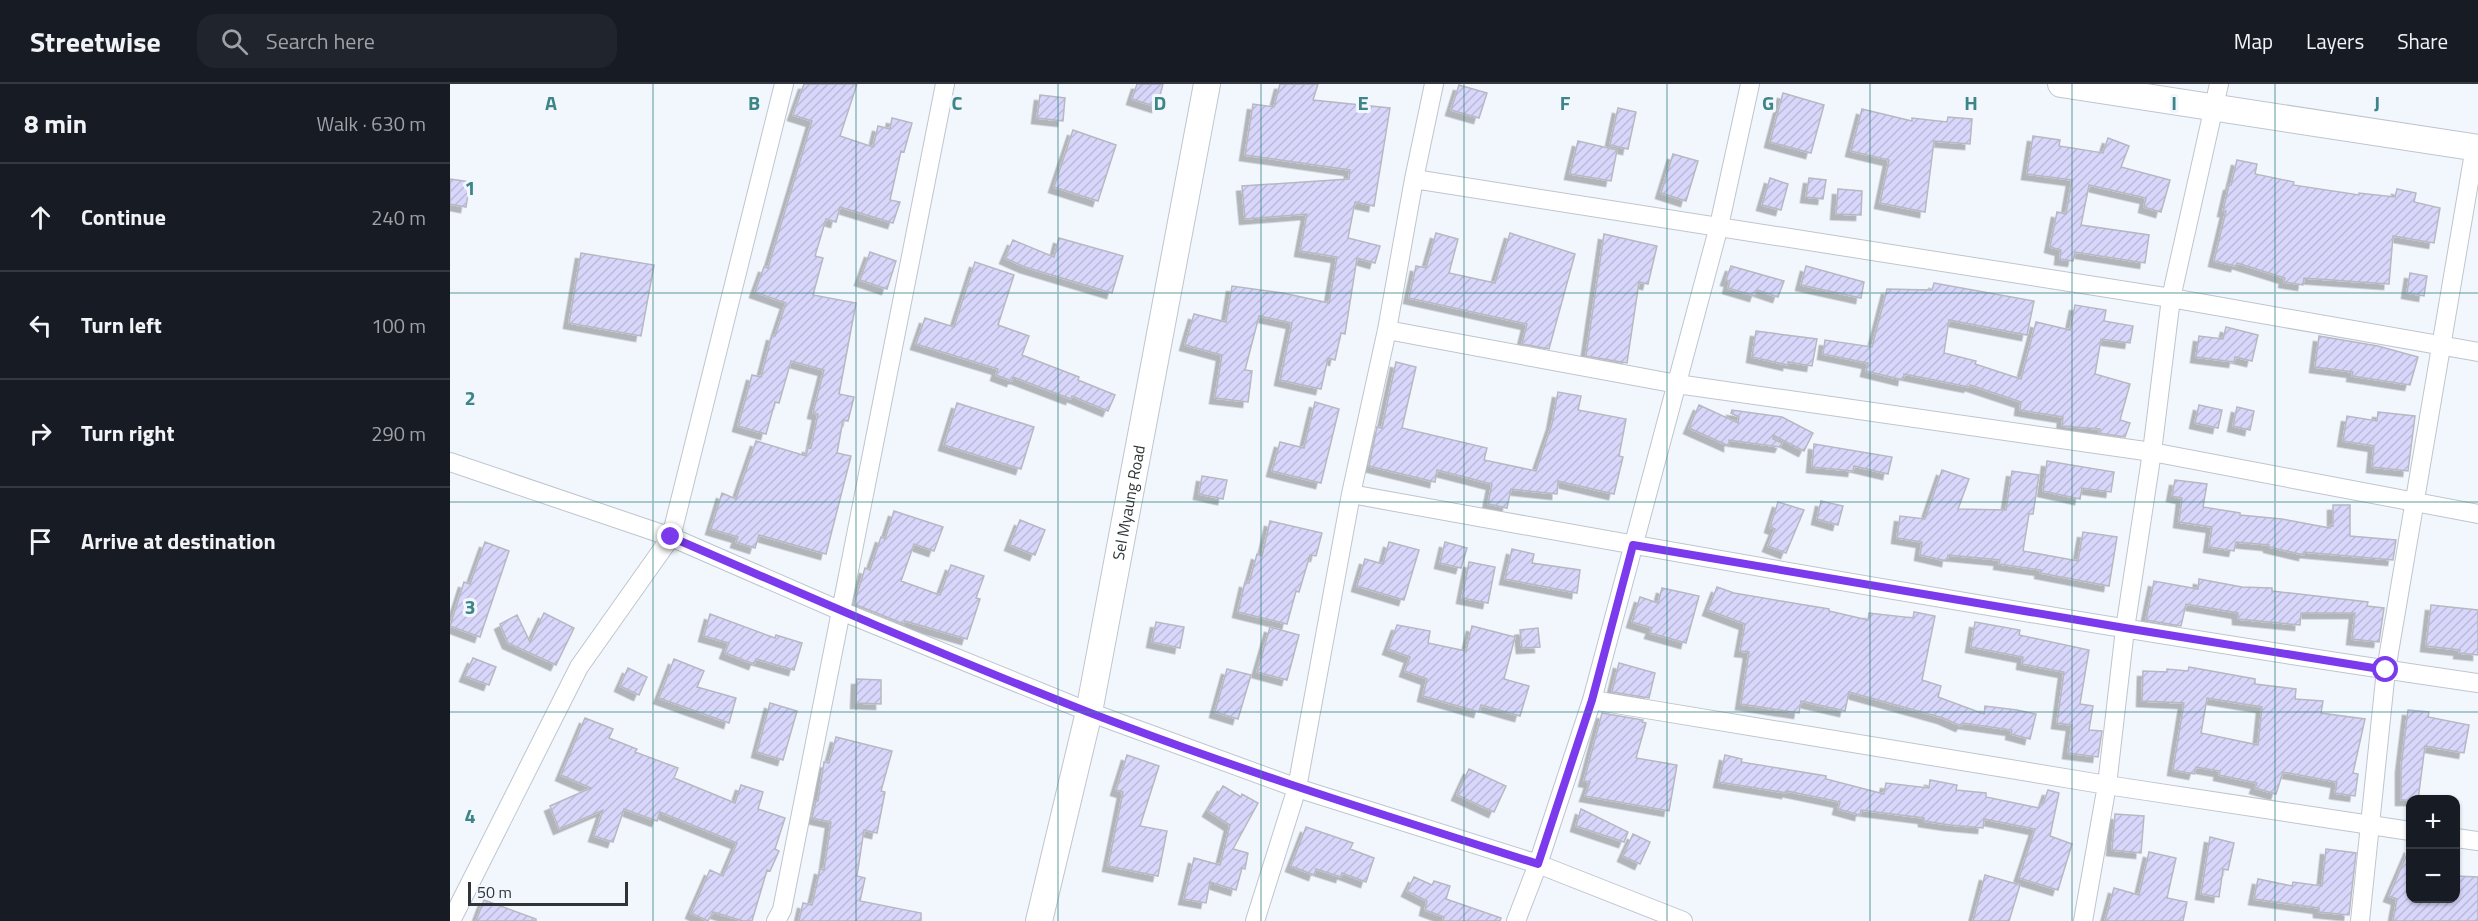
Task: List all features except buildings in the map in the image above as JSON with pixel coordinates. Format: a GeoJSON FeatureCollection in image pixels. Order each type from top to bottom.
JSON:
{"type":"FeatureCollection","features":[{"type":"Feature","properties":{"kind":"main road","name":"Sel Myaung Road"},"geometry":{"type":"LineString","coordinates":[[1039,921],[1089,712],[1207,84]]}},
{"type":"Feature","properties":{"kind":"main road"},"geometry":{"type":"LineString","coordinates":[[2061,84],[2216,96],[2476,147]]}},
{"type":"Feature","properties":{"kind":"street"},"geometry":{"type":"LineString","coordinates":[[452,921],[579,667],[671,537],[784,84]]}},
{"type":"Feature","properties":{"kind":"street"},"geometry":{"type":"LineString","coordinates":[[776,921],[783,910],[945,84]]}},
{"type":"Feature","properties":{"kind":"street"},"geometry":{"type":"LineString","coordinates":[[1255,921],[1297,788],[1351,494],[1387,330],[1414,179],[1434,84]]}},
{"type":"Feature","properties":{"kind":"street"},"geometry":{"type":"LineString","coordinates":[[1516,921],[1538,864],[1592,700],[1719,226],[1750,84]]}},
{"type":"Feature","properties":{"kind":"street"},"geometry":{"type":"LineString","coordinates":[[2083,921],[2107,785],[2125,628],[2152,452],[2171,298],[2216,96]]}},
{"type":"Feature","properties":{"kind":"street"},"geometry":{"type":"LineString","coordinates":[[2360,921],[2386,670],[2476,147]]}},
{"type":"Feature","properties":{"kind":"street"},"geometry":{"type":"LineString","coordinates":[[1414,179],[2171,298],[2478,352]]}},
{"type":"Feature","properties":{"kind":"street"},"geometry":{"type":"LineString","coordinates":[[1387,330],[1677,384],[2152,452],[2478,514]]}},
{"type":"Feature","properties":{"kind":"street"},"geometry":{"type":"LineString","coordinates":[[450,462],[671,537],[841,611],[1089,712],[1297,788],[1538,864],[1683,921]]}},
{"type":"Feature","properties":{"kind":"street"},"geometry":{"type":"LineString","coordinates":[[1351,494],[1633,545],[2125,628],[2478,683]]}},
{"type":"Feature","properties":{"kind":"street"},"geometry":{"type":"LineString","coordinates":[[1592,700],[2107,785],[2406,830]]}},
{"type":"Feature","properties":{"kind":"street"},"geometry":{"type":"LineString","coordinates":[[2460,839],[2478,841]]}},
{"type":"Feature","properties":{"kind":"route"},"geometry":{"type":"LineString","coordinates":[[671,537],[841,611],[1089,712],[1297,788],[1538,864],[1592,700],[1633,545],[2386,670]]}}]}
